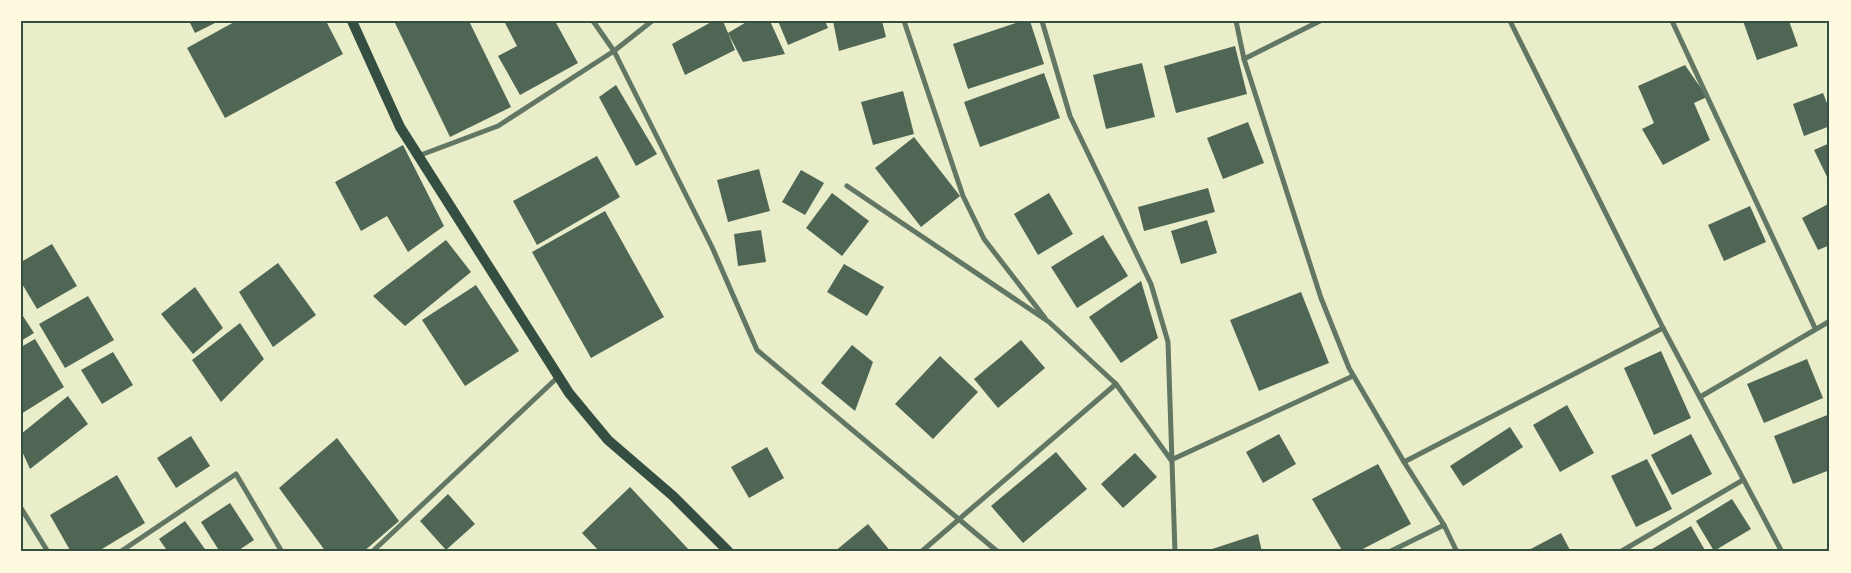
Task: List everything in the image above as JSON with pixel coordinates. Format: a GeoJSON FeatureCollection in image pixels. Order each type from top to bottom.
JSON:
{"type":"FeatureCollection","features":[{"type":"Feature","properties":{"kind":"main road"},"geometry":{"type":"LineString","coordinates":[[352,21],[400,127],[569,393],[608,440],[673,496],[730,552]]}},
{"type":"Feature","properties":{"kind":"street"},"geometry":{"type":"LineString","coordinates":[[593,21],[614,51],[712,246],[757,350],[998,552]]}},
{"type":"Feature","properties":{"kind":"street"},"geometry":{"type":"LineString","coordinates":[[418,156],[498,126],[614,51],[652,21]]}},
{"type":"Feature","properties":{"kind":"street"},"geometry":{"type":"LineString","coordinates":[[904,21],[963,196],[984,238],[1049,322]]}},
{"type":"Feature","properties":{"kind":"street"},"geometry":{"type":"LineString","coordinates":[[1042,21],[1070,116],[1151,284],[1168,342],[1174,552]]}},
{"type":"Feature","properties":{"kind":"street"},"geometry":{"type":"LineString","coordinates":[[1236,21],[1244,59],[1321,298],[1353,376],[1444,525],[1457,552]]}},
{"type":"Feature","properties":{"kind":"street"},"geometry":{"type":"LineString","coordinates":[[1244,59],[1320,21]]}},
{"type":"Feature","properties":{"kind":"street"},"geometry":{"type":"LineString","coordinates":[[1510,21],[1663,328],[1782,552]]}},
{"type":"Feature","properties":{"kind":"street"},"geometry":{"type":"LineString","coordinates":[[1672,21],[1815,328]]}},
{"type":"Feature","properties":{"kind":"street"},"geometry":{"type":"LineString","coordinates":[[847,186],[1049,322],[1116,384],[1171,460]]}},
{"type":"Feature","properties":{"kind":"street"},"geometry":{"type":"LineString","coordinates":[[1700,397],[1815,328],[1830,321]]}},
{"type":"Feature","properties":{"kind":"street"},"geometry":{"type":"LineString","coordinates":[[1404,462],[1663,328]]}},
{"type":"Feature","properties":{"kind":"street"},"geometry":{"type":"LineString","coordinates":[[1171,460],[1353,376]]}},
{"type":"Feature","properties":{"kind":"street"},"geometry":{"type":"LineString","coordinates":[[372,552],[558,377]]}},
{"type":"Feature","properties":{"kind":"street"},"geometry":{"type":"LineString","coordinates":[[921,552],[1116,384]]}},
{"type":"Feature","properties":{"kind":"street"},"geometry":{"type":"LineString","coordinates":[[120,552],[236,474],[282,552]]}},
{"type":"Feature","properties":{"kind":"street"},"geometry":{"type":"LineString","coordinates":[[1620,552],[1744,480]]}},
{"type":"Feature","properties":{"kind":"street"},"geometry":{"type":"LineString","coordinates":[[21,508],[48,552]]}},
{"type":"Feature","properties":{"kind":"street"},"geometry":{"type":"LineString","coordinates":[[1390,552],[1444,525]]}},
{"type":"Feature","properties":{"kind":"building"},"geometry":{"type":"Polygon","coordinates":[[[189,21],[219,21],[195,33],[189,21]]]}},
{"type":"Feature","properties":{"kind":"building"},"geometry":{"type":"Polygon","coordinates":[[[236,21],[326,21],[343,54],[225,118],[187,48],[236,21]]]}},
{"type":"Feature","properties":{"kind":"building"},"geometry":{"type":"Polygon","coordinates":[[[394,21],[469,21],[511,107],[450,137],[394,21]]]}},
{"type":"Feature","properties":{"kind":"building"},"geometry":{"type":"Polygon","coordinates":[[[504,21],[555,21],[578,63],[520,95],[498,56],[517,46],[504,21]]]}},
{"type":"Feature","properties":{"kind":"building"},"geometry":{"type":"Polygon","coordinates":[[[713,21],[723,21],[735,50],[685,75],[672,44],[713,21]]]}},
{"type":"Feature","properties":{"kind":"building"},"geometry":{"type":"Polygon","coordinates":[[[748,21],[770,21],[785,54],[743,62],[728,33],[748,21]]]}},
{"type":"Feature","properties":{"kind":"building"},"geometry":{"type":"Polygon","coordinates":[[[778,21],[825,21],[828,28],[788,45],[778,21]]]}},
{"type":"Feature","properties":{"kind":"building"},"geometry":{"type":"Polygon","coordinates":[[[833,21],[882,21],[886,37],[839,51],[833,21]]]}},
{"type":"Feature","properties":{"kind":"building"},"geometry":{"type":"Polygon","coordinates":[[[1022,21],[1030,21],[1044,64],[968,89],[953,44],[1022,21]]]}},
{"type":"Feature","properties":{"kind":"building"},"geometry":{"type":"Polygon","coordinates":[[[1743,21],[1789,21],[1798,46],[1757,60],[1743,21]]]}},
{"type":"Feature","properties":{"kind":"building"},"geometry":{"type":"Polygon","coordinates":[[[1235,46],[1247,94],[1176,113],[1164,66],[1235,46]]]}},
{"type":"Feature","properties":{"kind":"building"},"geometry":{"type":"Polygon","coordinates":[[[1142,63],[1155,117],[1106,129],[1093,75],[1142,63]]]}},
{"type":"Feature","properties":{"kind":"building"},"geometry":{"type":"Polygon","coordinates":[[[1685,65],[1707,97],[1694,103],[1710,140],[1663,165],[1642,129],[1654,123],[1638,86],[1685,65]]]}},
{"type":"Feature","properties":{"kind":"building"},"geometry":{"type":"Polygon","coordinates":[[[1044,73],[1060,118],[980,147],[964,102],[1044,73]]]}},
{"type":"Feature","properties":{"kind":"building"},"geometry":{"type":"Polygon","coordinates":[[[616,85],[657,154],[636,166],[599,97],[616,85]]]}},
{"type":"Feature","properties":{"kind":"building"},"geometry":{"type":"Polygon","coordinates":[[[903,91],[914,134],[873,145],[861,102],[903,91]]]}},
{"type":"Feature","properties":{"kind":"building"},"geometry":{"type":"Polygon","coordinates":[[[1823,93],[1830,111],[1830,126],[1804,136],[1793,104],[1823,93]]]}},
{"type":"Feature","properties":{"kind":"building"},"geometry":{"type":"Polygon","coordinates":[[[1248,122],[1264,163],[1223,179],[1207,138],[1248,122]]]}},
{"type":"Feature","properties":{"kind":"building"},"geometry":{"type":"Polygon","coordinates":[[[914,137],[960,196],[921,227],[875,168],[914,137]]]}},
{"type":"Feature","properties":{"kind":"building"},"geometry":{"type":"Polygon","coordinates":[[[1830,143],[1830,183],[1814,150],[1830,143]]]}},
{"type":"Feature","properties":{"kind":"building"},"geometry":{"type":"Polygon","coordinates":[[[403,145],[444,226],[408,252],[387,216],[361,231],[335,182],[403,145]]]}},
{"type":"Feature","properties":{"kind":"building"},"geometry":{"type":"Polygon","coordinates":[[[597,156],[620,197],[537,245],[513,201],[597,156]]]}},
{"type":"Feature","properties":{"kind":"building"},"geometry":{"type":"Polygon","coordinates":[[[759,169],[770,211],[728,222],[717,180],[759,169]]]}},
{"type":"Feature","properties":{"kind":"building"},"geometry":{"type":"Polygon","coordinates":[[[801,170],[824,183],[805,215],[782,202],[801,170]]]}},
{"type":"Feature","properties":{"kind":"building"},"geometry":{"type":"Polygon","coordinates":[[[1208,188],[1215,212],[1144,231],[1138,207],[1208,188]]]}},
{"type":"Feature","properties":{"kind":"building"},"geometry":{"type":"Polygon","coordinates":[[[832,193],[869,221],[842,256],[806,228],[832,193]]]}},
{"type":"Feature","properties":{"kind":"building"},"geometry":{"type":"Polygon","coordinates":[[[1049,193],[1073,234],[1038,255],[1014,214],[1049,193]]]}},
{"type":"Feature","properties":{"kind":"building"},"geometry":{"type":"Polygon","coordinates":[[[1830,203],[1830,245],[1818,250],[1802,218],[1830,203]]]}},
{"type":"Feature","properties":{"kind":"building"},"geometry":{"type":"Polygon","coordinates":[[[1750,206],[1766,242],[1724,261],[1708,225],[1750,206]]]}},
{"type":"Feature","properties":{"kind":"building"},"geometry":{"type":"Polygon","coordinates":[[[605,211],[664,317],[591,358],[532,252],[605,211]]]}},
{"type":"Feature","properties":{"kind":"building"},"geometry":{"type":"Polygon","coordinates":[[[1207,220],[1217,253],[1181,264],[1171,231],[1207,220]]]}},
{"type":"Feature","properties":{"kind":"building"},"geometry":{"type":"Polygon","coordinates":[[[761,230],[766,262],[738,266],[734,234],[761,230]]]}},
{"type":"Feature","properties":{"kind":"building"},"geometry":{"type":"Polygon","coordinates":[[[1103,235],[1128,276],[1077,308],[1051,267],[1103,235]]]}},
{"type":"Feature","properties":{"kind":"building"},"geometry":{"type":"Polygon","coordinates":[[[446,240],[471,272],[405,326],[373,296],[446,240]]]}},
{"type":"Feature","properties":{"kind":"building"},"geometry":{"type":"Polygon","coordinates":[[[52,244],[77,286],[37,309],[21,282],[21,262],[52,244]]]}},
{"type":"Feature","properties":{"kind":"building"},"geometry":{"type":"Polygon","coordinates":[[[278,263],[316,315],[273,347],[239,292],[278,263]]]}},
{"type":"Feature","properties":{"kind":"building"},"geometry":{"type":"Polygon","coordinates":[[[844,264],[884,287],[867,316],[827,292],[844,264]]]}},
{"type":"Feature","properties":{"kind":"building"},"geometry":{"type":"Polygon","coordinates":[[[1141,281],[1158,338],[1121,363],[1089,317],[1141,281]]]}},
{"type":"Feature","properties":{"kind":"building"},"geometry":{"type":"Polygon","coordinates":[[[476,285],[519,351],[465,386],[422,320],[476,285]]]}},
{"type":"Feature","properties":{"kind":"building"},"geometry":{"type":"Polygon","coordinates":[[[195,287],[223,328],[193,354],[161,314],[195,287]]]}},
{"type":"Feature","properties":{"kind":"building"},"geometry":{"type":"Polygon","coordinates":[[[1301,292],[1329,363],[1259,391],[1230,320],[1301,292]]]}},
{"type":"Feature","properties":{"kind":"building"},"geometry":{"type":"Polygon","coordinates":[[[88,296],[114,340],[65,368],[39,324],[88,296]]]}},
{"type":"Feature","properties":{"kind":"building"},"geometry":{"type":"Polygon","coordinates":[[[21,313],[34,333],[21,341],[21,313]]]}},
{"type":"Feature","properties":{"kind":"building"},"geometry":{"type":"Polygon","coordinates":[[[240,323],[264,359],[221,402],[192,360],[240,323]]]}},
{"type":"Feature","properties":{"kind":"building"},"geometry":{"type":"Polygon","coordinates":[[[35,339],[64,387],[21,414],[21,347],[35,339]]]}},
{"type":"Feature","properties":{"kind":"building"},"geometry":{"type":"Polygon","coordinates":[[[1021,340],[1045,368],[998,408],[974,379],[1021,340]]]}},
{"type":"Feature","properties":{"kind":"building"},"geometry":{"type":"Polygon","coordinates":[[[852,345],[873,362],[855,411],[821,383],[852,345]]]}},
{"type":"Feature","properties":{"kind":"building"},"geometry":{"type":"Polygon","coordinates":[[[1661,351],[1691,418],[1654,435],[1624,368],[1661,351]]]}},
{"type":"Feature","properties":{"kind":"building"},"geometry":{"type":"Polygon","coordinates":[[[113,352],[133,385],[102,404],[81,370],[113,352]]]}},
{"type":"Feature","properties":{"kind":"building"},"geometry":{"type":"Polygon","coordinates":[[[940,356],[978,392],[933,439],[895,404],[940,356]]]}},
{"type":"Feature","properties":{"kind":"building"},"geometry":{"type":"Polygon","coordinates":[[[1807,359],[1823,398],[1764,423],[1747,384],[1807,359]]]}},
{"type":"Feature","properties":{"kind":"building"},"geometry":{"type":"Polygon","coordinates":[[[68,396],[88,424],[30,469],[21,449],[21,434],[68,396]]]}},
{"type":"Feature","properties":{"kind":"building"},"geometry":{"type":"Polygon","coordinates":[[[1567,405],[1594,453],[1560,472],[1533,425],[1567,405]]]}},
{"type":"Feature","properties":{"kind":"building"},"geometry":{"type":"Polygon","coordinates":[[[1830,414],[1830,470],[1793,484],[1774,436],[1830,414]]]}},
{"type":"Feature","properties":{"kind":"building"},"geometry":{"type":"Polygon","coordinates":[[[1510,427],[1523,447],[1463,486],[1450,466],[1510,427]]]}},
{"type":"Feature","properties":{"kind":"building"},"geometry":{"type":"Polygon","coordinates":[[[1279,434],[1296,464],[1263,483],[1246,452],[1279,434]]]}},
{"type":"Feature","properties":{"kind":"building"},"geometry":{"type":"Polygon","coordinates":[[[1691,434],[1712,474],[1672,495],[1651,455],[1691,434]]]}},
{"type":"Feature","properties":{"kind":"building"},"geometry":{"type":"Polygon","coordinates":[[[191,436],[210,466],[176,488],[157,458],[191,436]]]}},
{"type":"Feature","properties":{"kind":"building"},"geometry":{"type":"Polygon","coordinates":[[[337,438],[399,521],[363,552],[326,552],[279,488],[337,438]]]}},
{"type":"Feature","properties":{"kind":"building"},"geometry":{"type":"Polygon","coordinates":[[[767,447],[784,478],[749,498],[731,467],[767,447]]]}},
{"type":"Feature","properties":{"kind":"building"},"geometry":{"type":"Polygon","coordinates":[[[1056,452],[1087,489],[1023,543],[991,506],[1056,452]]]}},
{"type":"Feature","properties":{"kind":"building"},"geometry":{"type":"Polygon","coordinates":[[[1135,453],[1157,477],[1123,508],[1101,484],[1135,453]]]}},
{"type":"Feature","properties":{"kind":"building"},"geometry":{"type":"Polygon","coordinates":[[[1647,459],[1672,509],[1636,527],[1611,476],[1647,459]]]}},
{"type":"Feature","properties":{"kind":"building"},"geometry":{"type":"Polygon","coordinates":[[[1378,464],[1411,524],[1357,552],[1343,552],[1312,499],[1378,464]]]}},
{"type":"Feature","properties":{"kind":"building"},"geometry":{"type":"Polygon","coordinates":[[[117,475],[145,523],[97,552],[71,552],[50,515],[117,475]]]}},
{"type":"Feature","properties":{"kind":"building"},"geometry":{"type":"Polygon","coordinates":[[[630,487],[691,552],[600,552],[582,533],[630,487]]]}},
{"type":"Feature","properties":{"kind":"building"},"geometry":{"type":"Polygon","coordinates":[[[448,494],[475,524],[446,550],[420,521],[448,494]]]}},
{"type":"Feature","properties":{"kind":"building"},"geometry":{"type":"Polygon","coordinates":[[[1732,499],[1751,529],[1714,551],[1696,521],[1732,499]]]}},
{"type":"Feature","properties":{"kind":"building"},"geometry":{"type":"Polygon","coordinates":[[[230,503],[254,540],[236,552],[220,552],[201,522],[230,503]]]}},
{"type":"Feature","properties":{"kind":"building"},"geometry":{"type":"Polygon","coordinates":[[[185,521],[207,552],[168,552],[159,539],[185,521]]]}},
{"type":"Feature","properties":{"kind":"building"},"geometry":{"type":"Polygon","coordinates":[[[868,524],[891,552],[834,552],[868,524]]]}},
{"type":"Feature","properties":{"kind":"building"},"geometry":{"type":"Polygon","coordinates":[[[1691,526],[1706,552],[1653,552],[1652,549],[1691,526]]]}},
{"type":"Feature","properties":{"kind":"building"},"geometry":{"type":"Polygon","coordinates":[[[1561,533],[1571,552],[1525,552],[1561,533]]]}},
{"type":"Feature","properties":{"kind":"building"},"geometry":{"type":"Polygon","coordinates":[[[1258,534],[1262,552],[1206,552],[1206,551],[1258,534]]]}}]}
